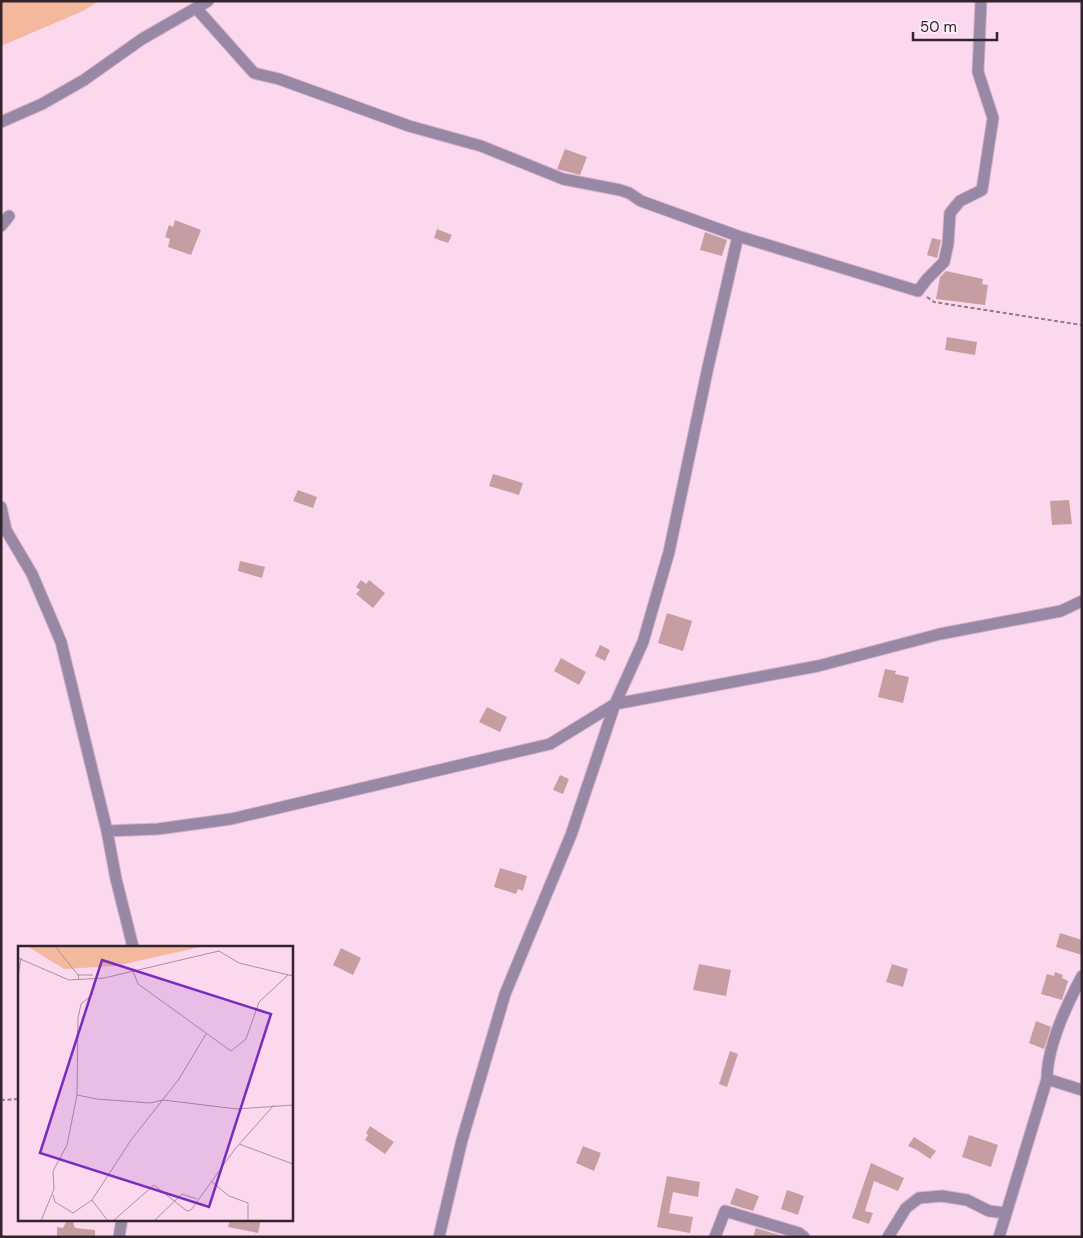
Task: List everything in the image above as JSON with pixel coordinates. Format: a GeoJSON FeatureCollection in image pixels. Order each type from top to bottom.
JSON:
{"type":"FeatureCollection","features":[{"type":"Feature","properties":{"kind":"street"},"geometry":{"type":"LineString","coordinates":[[1,122],[42,104],[84,80],[142,39],[208,1]]}},
{"type":"Feature","properties":{"kind":"street"},"geometry":{"type":"LineString","coordinates":[[196,8],[254,73],[280,79],[409,126],[481,146],[563,179],[620,190],[629,193],[641,202],[738,236],[918,291],[944,262],[948,244],[950,213],[960,201],[982,190],[993,118],[978,72],[981,1]]}},
{"type":"Feature","properties":{"kind":"street"},"geometry":{"type":"LineString","coordinates":[[1,226],[9,216]]}},
{"type":"Feature","properties":{"kind":"street"},"geometry":{"type":"LineString","coordinates":[[439,1237],[462,1140],[505,994],[571,835],[615,704],[643,642],[670,552],[708,367],[738,236]]}},
{"type":"Feature","properties":{"kind":"street"},"geometry":{"type":"LineString","coordinates":[[1,507],[6,530],[32,574],[61,642],[133,946]]}},
{"type":"Feature","properties":{"kind":"street"},"geometry":{"type":"LineString","coordinates":[[107,831],[158,829],[231,819],[550,744],[615,704],[818,666],[940,634],[1061,611],[1082,601]]}},
{"type":"Feature","properties":{"kind":"street"},"geometry":{"type":"LineString","coordinates":[[999,1237],[1047,1079],[1047,1071],[1054,1044],[1067,1004],[1082,976]]}},
{"type":"Feature","properties":{"kind":"street"},"geometry":{"type":"LineString","coordinates":[[1047,1079],[1082,1090]]}},
{"type":"Feature","properties":{"kind":"street"},"geometry":{"type":"LineString","coordinates":[[888,1237],[906,1208],[919,1198],[942,1196],[966,1200],[990,1211],[1006,1213]]}},
{"type":"Feature","properties":{"kind":"street"},"geometry":{"type":"LineString","coordinates":[[715,1237],[725,1211],[799,1233],[804,1237]]}},
{"type":"Feature","properties":{"kind":"street"},"geometry":{"type":"LineString","coordinates":[[119,1237],[122,1220]]}},
{"type":"Feature","properties":{"kind":"path"},"geometry":{"type":"LineString","coordinates":[[918,291],[934,302],[1082,325]]}},
{"type":"Feature","properties":{"kind":"path"},"geometry":{"type":"LineString","coordinates":[[1,1100],[18,1099]]}},
{"type":"Feature","properties":{"kind":"shaded area"},"geometry":{"type":"Polygon","coordinates":[[[1,1],[99,1],[83,11],[1,46],[1,1]]]}},
{"type":"Feature","properties":{"kind":"building"},"geometry":{"type":"Polygon","coordinates":[[[565,149],[587,157],[580,175],[557,169],[565,149]]]}},
{"type":"Feature","properties":{"kind":"building"},"geometry":{"type":"Polygon","coordinates":[[[175,220],[201,230],[191,255],[168,247],[170,239],[165,237],[169,225],[173,227],[175,220]]]}},
{"type":"Feature","properties":{"kind":"building"},"geometry":{"type":"Polygon","coordinates":[[[437,229],[452,235],[448,243],[434,238],[437,229]]]}},
{"type":"Feature","properties":{"kind":"building"},"geometry":{"type":"Polygon","coordinates":[[[705,232],[727,240],[722,256],[700,250],[705,232]]]}},
{"type":"Feature","properties":{"kind":"building"},"geometry":{"type":"Polygon","coordinates":[[[932,238],[941,240],[937,258],[927,255],[932,238]]]}},
{"type":"Feature","properties":{"kind":"building"},"geometry":{"type":"Polygon","coordinates":[[[946,271],[983,279],[982,284],[988,285],[985,305],[936,299],[940,277],[946,271]]]}},
{"type":"Feature","properties":{"kind":"building"},"geometry":{"type":"Polygon","coordinates":[[[947,337],[977,342],[975,355],[945,350],[947,337]]]}},
{"type":"Feature","properties":{"kind":"building"},"geometry":{"type":"Polygon","coordinates":[[[493,474],[523,483],[519,495],[489,486],[493,474]]]}},
{"type":"Feature","properties":{"kind":"building"},"geometry":{"type":"Polygon","coordinates":[[[298,490],[317,497],[313,508],[293,501],[298,490]]]}},
{"type":"Feature","properties":{"kind":"building"},"geometry":{"type":"Polygon","coordinates":[[[1069,500],[1072,524],[1052,525],[1050,501],[1069,500]]]}},
{"type":"Feature","properties":{"kind":"building"},"geometry":{"type":"Polygon","coordinates":[[[240,561],[265,567],[262,578],[238,571],[240,561]]]}},
{"type":"Feature","properties":{"kind":"building"},"geometry":{"type":"Polygon","coordinates":[[[361,580],[366,584],[369,580],[385,593],[373,608],[356,594],[360,590],[356,587],[361,580]]]}},
{"type":"Feature","properties":{"kind":"building"},"geometry":{"type":"Polygon","coordinates":[[[667,613],[692,621],[683,651],[658,643],[667,613]]]}},
{"type":"Feature","properties":{"kind":"building"},"geometry":{"type":"Polygon","coordinates":[[[600,645],[610,650],[605,661],[595,656],[600,645]]]}},
{"type":"Feature","properties":{"kind":"building"},"geometry":{"type":"Polygon","coordinates":[[[561,658],[586,672],[579,685],[554,671],[561,658]]]}},
{"type":"Feature","properties":{"kind":"building"},"geometry":{"type":"Polygon","coordinates":[[[885,669],[896,671],[895,674],[909,677],[903,703],[878,697],[885,669]]]}},
{"type":"Feature","properties":{"kind":"building"},"geometry":{"type":"Polygon","coordinates":[[[487,707],[507,717],[500,732],[479,722],[487,707]]]}},
{"type":"Feature","properties":{"kind":"building"},"geometry":{"type":"Polygon","coordinates":[[[560,775],[569,779],[563,794],[553,790],[560,775]]]}},
{"type":"Feature","properties":{"kind":"building"},"geometry":{"type":"Polygon","coordinates":[[[500,868],[527,876],[523,891],[518,889],[516,894],[494,887],[500,868]]]}},
{"type":"Feature","properties":{"kind":"building"},"geometry":{"type":"Polygon","coordinates":[[[1060,933],[1082,940],[1082,955],[1056,947],[1060,933]]]}},
{"type":"Feature","properties":{"kind":"building"},"geometry":{"type":"Polygon","coordinates":[[[341,948],[361,958],[353,975],[333,965],[341,948]]]}},
{"type":"Feature","properties":{"kind":"building"},"geometry":{"type":"Polygon","coordinates":[[[699,964],[731,970],[726,996],[693,990],[699,964]]]}},
{"type":"Feature","properties":{"kind":"building"},"geometry":{"type":"Polygon","coordinates":[[[892,964],[908,969],[903,987],[886,982],[892,964]]]}},
{"type":"Feature","properties":{"kind":"building"},"geometry":{"type":"Polygon","coordinates":[[[1055,972],[1063,975],[1062,978],[1068,981],[1062,1000],[1041,994],[1047,974],[1054,976],[1055,972]]]}},
{"type":"Feature","properties":{"kind":"building"},"geometry":{"type":"Polygon","coordinates":[[[1036,1021],[1051,1027],[1044,1049],[1029,1043],[1036,1021]]]}},
{"type":"Feature","properties":{"kind":"building"},"geometry":{"type":"Polygon","coordinates":[[[730,1051],[738,1054],[727,1087],[719,1084],[730,1051]]]}},
{"type":"Feature","properties":{"kind":"building"},"geometry":{"type":"Polygon","coordinates":[[[370,1126],[394,1142],[385,1154],[365,1140],[370,1126]]]}},
{"type":"Feature","properties":{"kind":"building"},"geometry":{"type":"Polygon","coordinates":[[[969,1135],[998,1145],[991,1167],[962,1157],[969,1135]]]}},
{"type":"Feature","properties":{"kind":"building"},"geometry":{"type":"Polygon","coordinates":[[[914,1137],[936,1151],[930,1159],[908,1146],[914,1137]]]}},
{"type":"Feature","properties":{"kind":"building"},"geometry":{"type":"Polygon","coordinates":[[[583,1146],[601,1153],[594,1171],[576,1163],[583,1146]]]}},
{"type":"Feature","properties":{"kind":"building"},"geometry":{"type":"Polygon","coordinates":[[[871,1163],[904,1178],[898,1191],[874,1181],[865,1211],[873,1213],[869,1224],[852,1218],[871,1163]]]}},
{"type":"Feature","properties":{"kind":"building"},"geometry":{"type":"Polygon","coordinates":[[[667,1176],[700,1182],[698,1197],[673,1192],[669,1213],[693,1217],[690,1233],[657,1227],[667,1176]]]}},
{"type":"Feature","properties":{"kind":"building"},"geometry":{"type":"Polygon","coordinates":[[[736,1188],[759,1196],[753,1211],[730,1204],[736,1188]]]}},
{"type":"Feature","properties":{"kind":"building"},"geometry":{"type":"Polygon","coordinates":[[[787,1190],[804,1196],[798,1215],[781,1209],[787,1190]]]}},
{"type":"Feature","properties":{"kind":"building"},"geometry":{"type":"Polygon","coordinates":[[[230,1220],[261,1220],[258,1233],[228,1227],[230,1220]]]}},
{"type":"Feature","properties":{"kind":"building"},"geometry":{"type":"Polygon","coordinates":[[[66,1222],[73,1222],[75,1228],[95,1230],[95,1237],[57,1237],[57,1227],[63,1228],[66,1222]]]}},
{"type":"Feature","properties":{"kind":"building"},"geometry":{"type":"Polygon","coordinates":[[[756,1228],[785,1237],[753,1237],[756,1228]]]}}]}
